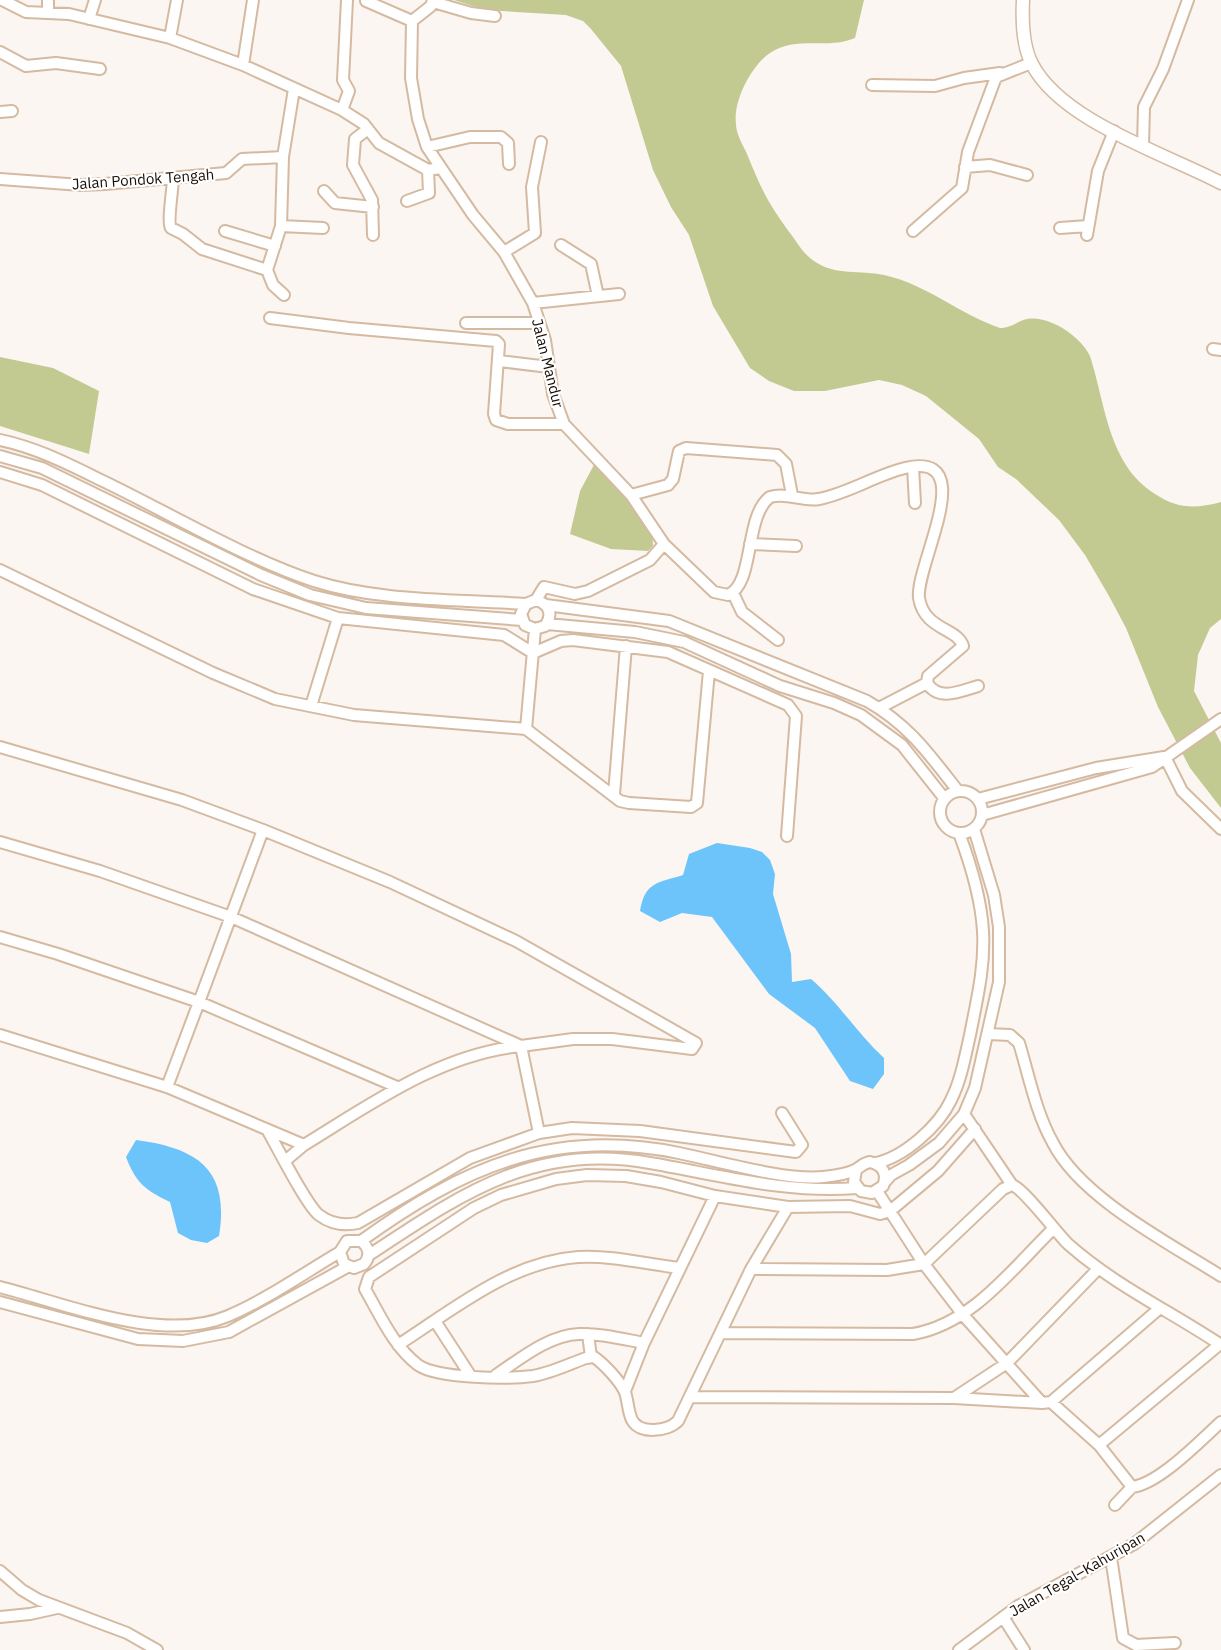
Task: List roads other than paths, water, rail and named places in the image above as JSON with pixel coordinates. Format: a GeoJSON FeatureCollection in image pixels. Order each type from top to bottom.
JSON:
{"type":"FeatureCollection","features":[{"type":"Feature","properties":{"kind":"main road"},"geometry":{"type":"LineString","coordinates":[[1023,0],[1026,48],[1031,63],[1041,79],[1063,101],[1114,131],[1221,183]]}},
{"type":"Feature","properties":{"kind":"street"},"geometry":{"type":"LineString","coordinates":[[2,0],[17,9],[89,19],[170,38],[243,65],[342,110],[368,129],[379,143],[428,170],[441,168]]}},
{"type":"Feature","properties":{"kind":"street"},"geometry":{"type":"LineString","coordinates":[[48,0],[48,12]]}},
{"type":"Feature","properties":{"kind":"street"},"geometry":{"type":"LineString","coordinates":[[89,19],[95,0]]}},
{"type":"Feature","properties":{"kind":"street"},"geometry":{"type":"LineString","coordinates":[[170,38],[177,0]]}},
{"type":"Feature","properties":{"kind":"street"},"geometry":{"type":"LineString","coordinates":[[243,65],[253,0]]}},
{"type":"Feature","properties":{"kind":"street"},"geometry":{"type":"LineString","coordinates":[[342,110],[349,91],[343,80],[346,0]]}},
{"type":"Feature","properties":{"kind":"street"},"geometry":{"type":"LineString","coordinates":[[1143,145],[1144,107],[1163,69],[1188,0]]}},
{"type":"Feature","properties":{"kind":"street"},"geometry":{"type":"LineString","coordinates":[[366,1],[412,21],[433,1],[471,13],[495,16]]}},
{"type":"Feature","properties":{"kind":"street","name":"Jalan Mandur"},"geometry":{"type":"LineString","coordinates":[[412,21],[411,78],[418,119],[427,147],[473,215],[504,252],[533,303],[549,367],[553,394],[564,424],[631,495],[664,544],[714,592],[724,596],[733,593]]}},
{"type":"Feature","properties":{"kind":"street"},"geometry":{"type":"LineString","coordinates":[[0,52],[26,66],[56,63],[100,69]]}},
{"type":"Feature","properties":{"kind":"street"},"geometry":{"type":"LineString","coordinates":[[872,85],[935,86],[964,78],[1001,73],[1031,63]]}},
{"type":"Feature","properties":{"kind":"street"},"geometry":{"type":"LineString","coordinates":[[913,231],[959,193],[989,89],[1001,73]]}},
{"type":"Feature","properties":{"kind":"street"},"geometry":{"type":"LineString","coordinates":[[284,295],[273,285],[267,270],[281,226],[283,157],[294,89]]}},
{"type":"Feature","properties":{"kind":"street"},"geometry":{"type":"LineString","coordinates":[[0,112],[12,111]]}},
{"type":"Feature","properties":{"kind":"street"},"geometry":{"type":"LineString","coordinates":[[368,129],[355,139],[352,165],[369,194],[373,207],[373,235]]}},
{"type":"Feature","properties":{"kind":"street"},"geometry":{"type":"LineString","coordinates":[[1060,228],[1088,230],[1098,171],[1114,131]]}},
{"type":"Feature","properties":{"kind":"street"},"geometry":{"type":"LineString","coordinates":[[427,147],[470,137],[501,137],[507,143],[509,164]]}},
{"type":"Feature","properties":{"kind":"street"},"geometry":{"type":"LineString","coordinates":[[504,252],[535,233],[532,187],[541,142]]}},
{"type":"Feature","properties":{"kind":"street","name":"Jalan Pondok Tengah"},"geometry":{"type":"LineString","coordinates":[[0,178],[81,185],[226,173],[242,159],[283,157]]}},
{"type":"Feature","properties":{"kind":"street"},"geometry":{"type":"LineString","coordinates":[[965,167],[990,165],[1027,175]]}},
{"type":"Feature","properties":{"kind":"street"},"geometry":{"type":"LineString","coordinates":[[406,201],[429,193],[428,170]]}},
{"type":"Feature","properties":{"kind":"street"},"geometry":{"type":"LineString","coordinates":[[173,178],[172,206],[168,221],[171,228],[202,249],[267,270]]}},
{"type":"Feature","properties":{"kind":"street"},"geometry":{"type":"LineString","coordinates":[[324,191],[335,203],[373,207]]}},
{"type":"Feature","properties":{"kind":"street"},"geometry":{"type":"LineString","coordinates":[[281,226],[323,228]]}},
{"type":"Feature","properties":{"kind":"street"},"geometry":{"type":"LineString","coordinates":[[225,231],[275,246]]}},
{"type":"Feature","properties":{"kind":"street"},"geometry":{"type":"LineString","coordinates":[[561,245],[591,264],[597,296]]}},
{"type":"Feature","properties":{"kind":"street"},"geometry":{"type":"LineString","coordinates":[[533,303],[618,294]]}},
{"type":"Feature","properties":{"kind":"street"},"geometry":{"type":"LineString","coordinates":[[270,318],[350,328],[496,341],[499,344],[494,414],[496,420],[508,424],[564,424]]}},
{"type":"Feature","properties":{"kind":"street"},"geometry":{"type":"LineString","coordinates":[[466,323],[539,323]]}},
{"type":"Feature","properties":{"kind":"street"},"geometry":{"type":"LineString","coordinates":[[499,361],[549,367]]}},
{"type":"Feature","properties":{"kind":"street"},"geometry":{"type":"LineString","coordinates":[[0,440],[48,453],[266,561],[313,580],[368,592],[536,603],[669,621],[785,670],[836,688],[879,708],[913,733],[958,791]]}},
{"type":"Feature","properties":{"kind":"street"},"geometry":{"type":"LineString","coordinates":[[631,495],[668,484],[672,479],[679,451],[686,448],[777,455],[786,464],[792,495]]}},
{"type":"Feature","properties":{"kind":"street"},"geometry":{"type":"LineString","coordinates":[[0,456],[42,468],[261,575],[310,595],[366,608],[522,620]]}},
{"type":"Feature","properties":{"kind":"street"},"geometry":{"type":"LineString","coordinates":[[913,467],[915,503]]}},
{"type":"Feature","properties":{"kind":"street"},"geometry":{"type":"LineString","coordinates":[[778,640],[742,612],[733,593],[739,584],[762,505],[770,497],[792,495],[817,500],[913,467],[933,468],[939,472],[943,498],[920,585],[921,604],[935,626],[958,638],[963,646],[928,676],[927,684]]}},
{"type":"Feature","properties":{"kind":"street"},"geometry":{"type":"LineString","coordinates":[[0,472],[42,485],[253,589],[338,618],[504,635],[533,653]]}},
{"type":"Feature","properties":{"kind":"street"},"geometry":{"type":"LineString","coordinates":[[664,544],[650,561],[588,591],[575,594],[544,587],[536,603],[522,609],[522,620],[525,625],[535,629],[547,624],[635,632],[684,642],[780,686],[852,711],[882,728],[902,745],[944,798]]}},
{"type":"Feature","properties":{"kind":"street"},"geometry":{"type":"LineString","coordinates":[[750,544],[796,546]]}},
{"type":"Feature","properties":{"kind":"street"},"geometry":{"type":"LineString","coordinates":[[0,570],[232,682],[275,699],[354,715],[526,729],[614,794],[620,801],[629,803],[691,807],[697,803],[709,671]]}},
{"type":"Feature","properties":{"kind":"street"},"geometry":{"type":"LineString","coordinates":[[536,603],[550,618],[547,624]]}},
{"type":"Feature","properties":{"kind":"street"},"geometry":{"type":"LineString","coordinates":[[311,706],[338,618]]}},
{"type":"Feature","properties":{"kind":"street"},"geometry":{"type":"LineString","coordinates":[[526,729],[535,629]]}},
{"type":"Feature","properties":{"kind":"street"},"geometry":{"type":"LineString","coordinates":[[533,653],[561,641],[573,640],[668,652],[789,705],[795,711],[787,836]]}},
{"type":"Feature","properties":{"kind":"street"},"geometry":{"type":"LineString","coordinates":[[614,794],[626,646]]}},
{"type":"Feature","properties":{"kind":"street"},"geometry":{"type":"LineString","coordinates":[[879,708],[927,684]]}},
{"type":"Feature","properties":{"kind":"street"},"geometry":{"type":"LineString","coordinates":[[927,684],[941,694],[952,694],[978,686]]}},
{"type":"Feature","properties":{"kind":"street"},"geometry":{"type":"LineString","coordinates":[[982,815],[1152,767],[1221,720]]}},
{"type":"Feature","properties":{"kind":"street"},"geometry":{"type":"LineString","coordinates":[[0,747],[144,788],[263,830],[390,882],[516,941],[696,1043],[692,1049],[632,1040],[590,1038],[521,1046],[462,1059],[397,1087],[304,1145],[285,1161]]}},
{"type":"Feature","properties":{"kind":"street"},"geometry":{"type":"LineString","coordinates":[[978,799],[1096,768],[1165,757]]}},
{"type":"Feature","properties":{"kind":"street"},"geometry":{"type":"LineString","coordinates":[[1165,757],[1182,791],[1221,829]]}},
{"type":"Feature","properties":{"kind":"street"},"geometry":{"type":"LineString","coordinates":[[958,791],[969,792],[978,799],[982,815],[974,829],[959,833],[942,824],[939,814],[944,798],[958,791]]}},
{"type":"Feature","properties":{"kind":"street"},"geometry":{"type":"LineString","coordinates":[[0,1302],[138,1339],[183,1341],[229,1332],[347,1267],[361,1266],[369,1255],[470,1190],[540,1165],[574,1159],[647,1162],[792,1189],[820,1191],[857,1188],[867,1193],[881,1187],[891,1174],[909,1166],[939,1143],[964,1114],[975,1088],[999,982],[999,927],[994,895],[974,829]]}},
{"type":"Feature","properties":{"kind":"street"},"geometry":{"type":"LineString","coordinates":[[167,1087],[263,830]]}},
{"type":"Feature","properties":{"kind":"street"},"geometry":{"type":"LineString","coordinates":[[361,1241],[403,1210],[485,1169],[529,1153],[556,1147],[588,1144],[650,1147],[766,1171],[822,1177],[856,1170],[864,1163],[876,1163],[902,1152],[931,1128],[950,1102],[961,1076],[982,981],[984,955],[979,900],[959,833]]}},
{"type":"Feature","properties":{"kind":"street"},"geometry":{"type":"LineString","coordinates":[[0,842],[100,871],[231,917],[521,1046]]}},
{"type":"Feature","properties":{"kind":"street"},"geometry":{"type":"LineString","coordinates":[[0,937],[58,954],[199,1002],[397,1087]]}},
{"type":"Feature","properties":{"kind":"street"},"geometry":{"type":"LineString","coordinates":[[988,1034],[1016,1037],[1048,1134],[1075,1174],[1117,1209],[1221,1276]]}},
{"type":"Feature","properties":{"kind":"street"},"geometry":{"type":"LineString","coordinates":[[0,1035],[167,1087],[304,1145]]}},
{"type":"Feature","properties":{"kind":"street"},"geometry":{"type":"LineString","coordinates":[[521,1046],[539,1133]]}},
{"type":"Feature","properties":{"kind":"street"},"geometry":{"type":"LineString","coordinates":[[268,1131],[316,1212],[342,1225],[358,1223],[470,1158],[539,1133],[586,1127],[640,1131],[796,1152],[802,1145],[782,1113]]}},
{"type":"Feature","properties":{"kind":"street"},"geometry":{"type":"LineString","coordinates":[[964,1114],[1012,1185],[1020,1189],[1053,1230],[1097,1270],[1220,1344],[1099,1445]]}},
{"type":"Feature","properties":{"kind":"street"},"geometry":{"type":"LineString","coordinates":[[788,1207],[751,1269],[690,1397],[674,1425],[649,1429],[640,1427],[632,1419],[625,1391],[598,1360],[591,1357],[535,1376],[470,1375],[428,1370],[418,1365],[398,1345],[365,1289],[365,1283],[369,1277],[483,1203],[526,1186],[556,1179],[587,1175],[626,1176],[661,1182],[715,1196],[788,1207],[850,1206],[893,1215],[938,1171],[975,1129]]}},
{"type":"Feature","properties":{"kind":"street"},"geometry":{"type":"LineString","coordinates":[[876,1163],[884,1171],[881,1187],[893,1215],[924,1264],[963,1316],[1046,1402],[1099,1445],[1132,1487]]}},
{"type":"Feature","properties":{"kind":"street"},"geometry":{"type":"LineString","coordinates":[[856,1170],[854,1176],[857,1188]]}},
{"type":"Feature","properties":{"kind":"street"},"geometry":{"type":"LineString","coordinates":[[751,1269],[887,1270],[924,1264],[1003,1189],[1012,1185]]}},
{"type":"Feature","properties":{"kind":"street"},"geometry":{"type":"LineString","coordinates":[[625,1391],[644,1343],[715,1196]]}},
{"type":"Feature","properties":{"kind":"street"},"geometry":{"type":"LineString","coordinates":[[342,1225],[338,1235],[342,1248],[341,1260],[347,1267]]}},
{"type":"Feature","properties":{"kind":"street"},"geometry":{"type":"LineString","coordinates":[[721,1333],[913,1334],[963,1316],[1053,1230]]}},
{"type":"Feature","properties":{"kind":"street"},"geometry":{"type":"LineString","coordinates":[[0,1287],[141,1324],[183,1326],[228,1316],[352,1240],[361,1241],[367,1247],[369,1255]]}},
{"type":"Feature","properties":{"kind":"street"},"geometry":{"type":"LineString","coordinates":[[398,1345],[506,1277],[556,1260],[602,1257],[679,1268]]}},
{"type":"Feature","properties":{"kind":"street"},"geometry":{"type":"LineString","coordinates":[[954,1398],[1007,1363],[1097,1270]]}},
{"type":"Feature","properties":{"kind":"street"},"geometry":{"type":"LineString","coordinates":[[690,1397],[954,1398],[1046,1402],[1160,1308]]}},
{"type":"Feature","properties":{"kind":"street"},"geometry":{"type":"LineString","coordinates":[[435,1321],[470,1375]]}},
{"type":"Feature","properties":{"kind":"street"},"geometry":{"type":"LineString","coordinates":[[496,1376],[568,1335],[588,1334],[644,1343]]}},
{"type":"Feature","properties":{"kind":"street"},"geometry":{"type":"LineString","coordinates":[[588,1334],[591,1357]]}},
{"type":"Feature","properties":{"kind":"street"},"geometry":{"type":"LineString","coordinates":[[1115,1505],[1132,1487],[1142,1485],[1163,1471],[1221,1422]]}},
{"type":"Feature","properties":{"kind":"street","name":"Jalan Tegal–Kahuripan"},"geometry":{"type":"LineString","coordinates":[[959,1650],[1018,1605],[1074,1574],[1111,1557],[1165,1521],[1221,1475]]}},
{"type":"Feature","properties":{"kind":"street"},"geometry":{"type":"LineString","coordinates":[[1111,1557],[1123,1638],[1136,1645],[1175,1643]]}},
{"type":"Feature","properties":{"kind":"street"},"geometry":{"type":"LineString","coordinates":[[0,1571],[22,1590],[57,1608],[127,1633],[157,1650]]}},
{"type":"Feature","properties":{"kind":"street"},"geometry":{"type":"LineString","coordinates":[[0,1617],[57,1608]]}},
{"type":"Feature","properties":{"kind":"street"},"geometry":{"type":"LineString","coordinates":[[1003,1617],[1024,1650]]}},
{"type":"Feature","properties":{"kind":"water"},"geometry":{"type":"Polygon","coordinates":[[[717,843],[750,848],[762,852],[770,860],[775,874],[773,894],[791,954],[792,982],[811,979],[884,1058],[884,1074],[873,1089],[850,1081],[815,1028],[769,994],[712,917],[682,913],[660,922],[640,911],[642,901],[649,889],[659,882],[683,875],[689,854],[717,843]]]}},
{"type":"Feature","properties":{"kind":"water"},"geometry":{"type":"Polygon","coordinates":[[[136,1140],[176,1149],[192,1156],[204,1166],[214,1178],[219,1194],[221,1213],[219,1236],[207,1243],[191,1240],[178,1233],[170,1202],[142,1185],[130,1166],[126,1157],[136,1140]]]}}]}
